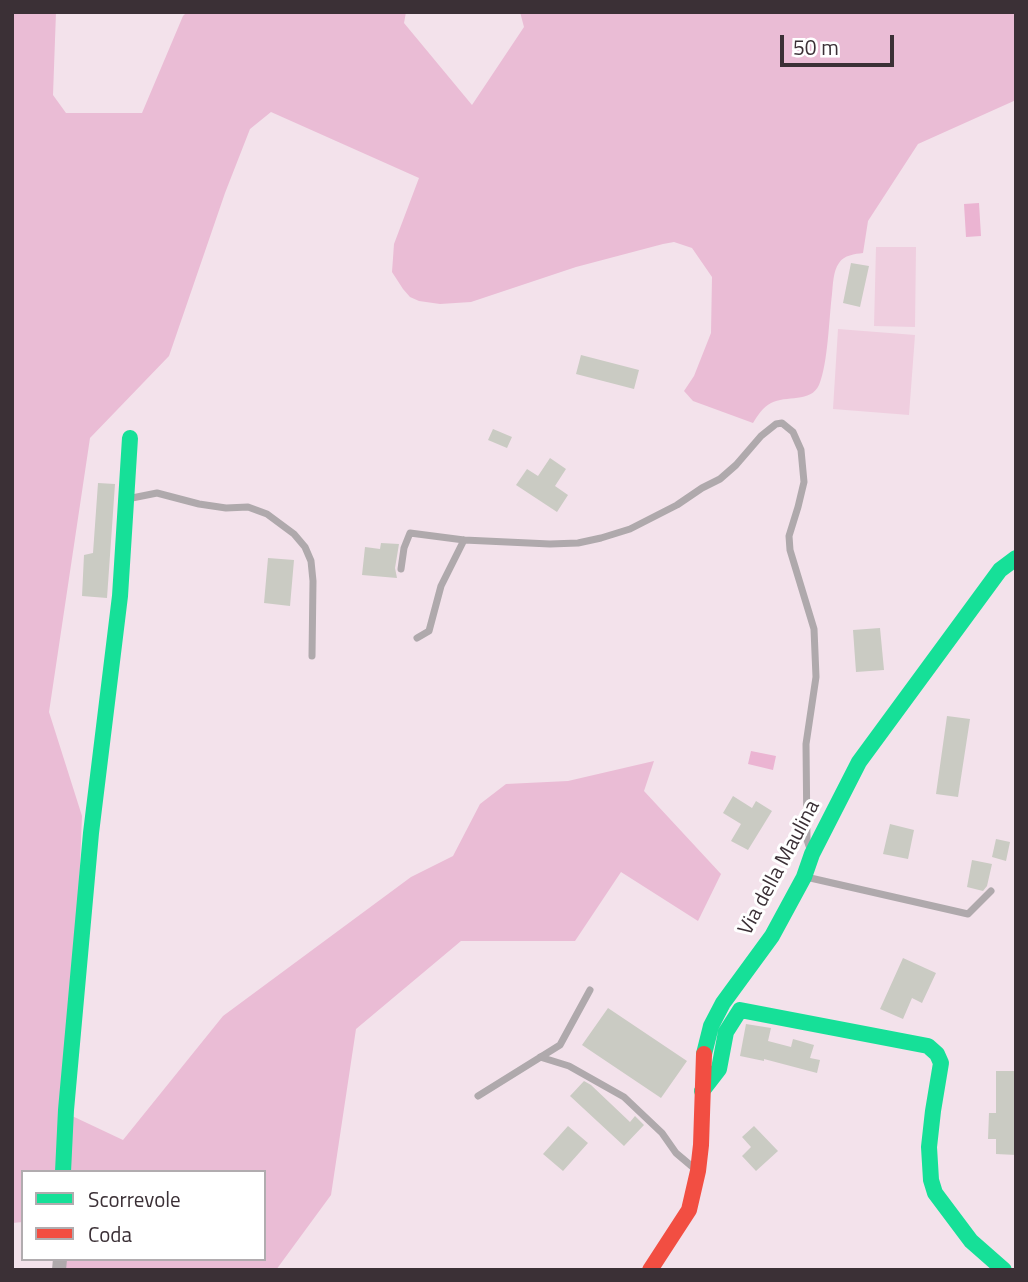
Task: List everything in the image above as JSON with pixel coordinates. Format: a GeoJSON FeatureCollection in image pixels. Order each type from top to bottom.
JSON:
{"type":"FeatureCollection","features":[{"type":"Feature","properties":{"kind":"street"},"geometry":{"type":"LineString","coordinates":[[63,1170],[66,1110],[89,861],[120,596],[130,438]]}},
{"type":"Feature","properties":{"kind":"street","name":"Via della Maulina"},"geometry":{"type":"LineString","coordinates":[[650,1270],[689,1210],[698,1171],[703,1059],[711,1026],[723,1003],[772,936],[804,877],[812,854],[859,762],[1000,570],[1016,558]]}},
{"type":"Feature","properties":{"kind":"street"},"geometry":{"type":"LineString","coordinates":[[702,1091],[719,1069],[726,1032],[740,1010],[928,1046],[937,1054],[941,1063],[931,1134],[930,1169],[935,1192],[963,1234],[1004,1270]]}},
{"type":"Feature","properties":{"kind":"lane"},"geometry":{"type":"LineString","coordinates":[[401,569],[404,548],[410,533],[464,540],[550,544],[578,543],[630,529],[720,479],[743,458],[761,436],[775,424],[782,423],[793,432],[801,450],[804,482],[789,536],[790,550],[814,629],[816,677],[806,744],[807,840],[812,854]]}},
{"type":"Feature","properties":{"kind":"lane"},"geometry":{"type":"LineString","coordinates":[[126,499],[157,494],[198,504],[226,508],[248,507],[267,514],[294,534],[305,547],[311,561],[312,656]]}},
{"type":"Feature","properties":{"kind":"lane"},"geometry":{"type":"LineString","coordinates":[[417,638],[429,631],[440,586],[464,540]]}},
{"type":"Feature","properties":{"kind":"lane"},"geometry":{"type":"LineString","coordinates":[[804,877],[968,914],[991,891]]}},
{"type":"Feature","properties":{"kind":"lane"},"geometry":{"type":"LineString","coordinates":[[478,1096],[560,1045],[590,990]]}},
{"type":"Feature","properties":{"kind":"lane"},"geometry":{"type":"LineString","coordinates":[[540,1057],[569,1066],[624,1097],[662,1133],[676,1153],[698,1171]]}},
{"type":"Feature","properties":{"kind":"shaded area"},"geometry":{"type":"Polygon","coordinates":[[[12,12],[56,12],[53,95],[66,113],[142,113],[187,12],[406,12],[404,23],[472,105],[524,27],[520,12],[1016,12],[1016,100],[918,144],[868,221],[863,253],[841,260],[837,266],[826,353],[819,385],[810,394],[771,403],[753,423],[693,401],[684,391],[694,376],[711,333],[712,277],[692,248],[674,242],[663,244],[576,267],[471,302],[440,304],[419,301],[410,297],[392,272],[394,244],[419,178],[271,112],[250,129],[169,356],[90,438],[49,712],[82,816],[70,1115],[123,1140],[223,1016],[411,877],[453,856],[480,804],[506,784],[568,781],[654,761],[644,791],[721,874],[698,921],[621,872],[575,941],[461,941],[356,1029],[331,1195],[276,1270],[62,1270],[62,1261],[266,1261],[266,1170],[21,1170],[21,1222],[12,1223],[12,12]]]}},
{"type":"Feature","properties":{"kind":"shaded area"},"geometry":{"type":"Polygon","coordinates":[[[979,203],[981,236],[966,237],[964,204],[979,203]]]}},
{"type":"Feature","properties":{"kind":"shaded area"},"geometry":{"type":"Polygon","coordinates":[[[876,247],[916,247],[915,327],[874,326],[876,247]]]}},
{"type":"Feature","properties":{"kind":"shaded area"},"geometry":{"type":"Polygon","coordinates":[[[838,329],[915,335],[909,415],[833,409],[838,329]]]}},
{"type":"Feature","properties":{"kind":"shaded area"},"geometry":{"type":"Polygon","coordinates":[[[751,751],[776,756],[773,770],[748,764],[751,751]]]}},
{"type":"Feature","properties":{"kind":"building"},"geometry":{"type":"Polygon","coordinates":[[[851,263],[869,266],[860,307],[843,303],[851,263]]]}},
{"type":"Feature","properties":{"kind":"building"},"geometry":{"type":"Polygon","coordinates":[[[581,355],[639,370],[634,389],[576,374],[581,355]]]}},
{"type":"Feature","properties":{"kind":"building"},"geometry":{"type":"Polygon","coordinates":[[[493,429],[512,437],[507,448],[488,440],[493,429]]]}},
{"type":"Feature","properties":{"kind":"building"},"geometry":{"type":"Polygon","coordinates":[[[550,458],[566,469],[555,486],[568,495],[557,512],[516,485],[527,469],[538,476],[550,458]]]}},
{"type":"Feature","properties":{"kind":"building"},"geometry":{"type":"Polygon","coordinates":[[[98,483],[115,484],[107,598],[82,596],[84,555],[93,553],[98,483]]]}},
{"type":"Feature","properties":{"kind":"building"},"geometry":{"type":"Polygon","coordinates":[[[381,543],[399,544],[395,568],[397,578],[362,575],[365,547],[380,549],[381,543]]]}},
{"type":"Feature","properties":{"kind":"building"},"geometry":{"type":"Polygon","coordinates":[[[268,558],[294,560],[290,606],[264,603],[268,558]]]}},
{"type":"Feature","properties":{"kind":"building"},"geometry":{"type":"Polygon","coordinates":[[[880,628],[884,670],[856,672],[853,630],[880,628]]]}},
{"type":"Feature","properties":{"kind":"building"},"geometry":{"type":"Polygon","coordinates":[[[947,716],[970,719],[958,797],[936,794],[947,716]]]}},
{"type":"Feature","properties":{"kind":"building"},"geometry":{"type":"Polygon","coordinates":[[[733,796],[752,808],[756,801],[772,811],[748,850],[731,841],[741,824],[723,813],[733,796]]]}},
{"type":"Feature","properties":{"kind":"building"},"geometry":{"type":"Polygon","coordinates":[[[890,824],[914,830],[908,859],[883,854],[890,824]]]}},
{"type":"Feature","properties":{"kind":"building"},"geometry":{"type":"Polygon","coordinates":[[[996,839],[1010,842],[1006,861],[992,857],[996,839]]]}},
{"type":"Feature","properties":{"kind":"building"},"geometry":{"type":"Polygon","coordinates":[[[972,860],[992,864],[987,886],[983,891],[967,887],[972,860]]]}},
{"type":"Feature","properties":{"kind":"building"},"geometry":{"type":"Polygon","coordinates":[[[903,958],[936,973],[922,1003],[912,998],[903,1019],[880,1009],[903,958]]]}},
{"type":"Feature","properties":{"kind":"building"},"geometry":{"type":"Polygon","coordinates":[[[608,1008],[687,1061],[661,1098],[582,1045],[608,1008]]]}},
{"type":"Feature","properties":{"kind":"building"},"geometry":{"type":"Polygon","coordinates":[[[746,1024],[771,1028],[768,1041],[791,1047],[793,1039],[814,1045],[810,1058],[820,1060],[817,1073],[764,1059],[740,1056],[746,1024]]]}},
{"type":"Feature","properties":{"kind":"building"},"geometry":{"type":"Polygon","coordinates":[[[996,1071],[1016,1071],[1016,1155],[996,1154],[996,1139],[988,1139],[989,1113],[996,1113],[996,1071]]]}},
{"type":"Feature","properties":{"kind":"building"},"geometry":{"type":"Polygon","coordinates":[[[584,1081],[630,1122],[635,1116],[644,1125],[624,1146],[570,1096],[584,1081]]]}},
{"type":"Feature","properties":{"kind":"building"},"geometry":{"type":"Polygon","coordinates":[[[568,1126],[588,1143],[563,1171],[543,1154],[568,1126]]]}},
{"type":"Feature","properties":{"kind":"building"},"geometry":{"type":"Polygon","coordinates":[[[754,1126],[778,1151],[756,1171],[742,1156],[751,1147],[742,1137],[754,1126]]]}},
{"type":"Feature","properties":{"kind":"traffic: fast"},"geometry":{"type":"LineString","coordinates":[[63,1170],[91,833],[120,596],[130,438]]}},
{"type":"Feature","properties":{"kind":"traffic: fast"},"geometry":{"type":"LineString","coordinates":[[704,1054],[711,1026],[723,1003],[772,936],[804,877],[812,854],[859,762],[1000,570],[1016,558]]}},
{"type":"Feature","properties":{"kind":"traffic: fast"},"geometry":{"type":"LineString","coordinates":[[702,1091],[719,1069],[726,1032],[740,1010],[928,1046],[937,1054],[941,1063],[929,1147],[931,1180],[935,1193],[971,1241],[1004,1270]]}},
{"type":"Feature","properties":{"kind":"traffic: jam"},"geometry":{"type":"LineString","coordinates":[[650,1270],[689,1210],[701,1145],[704,1054]]}}]}
